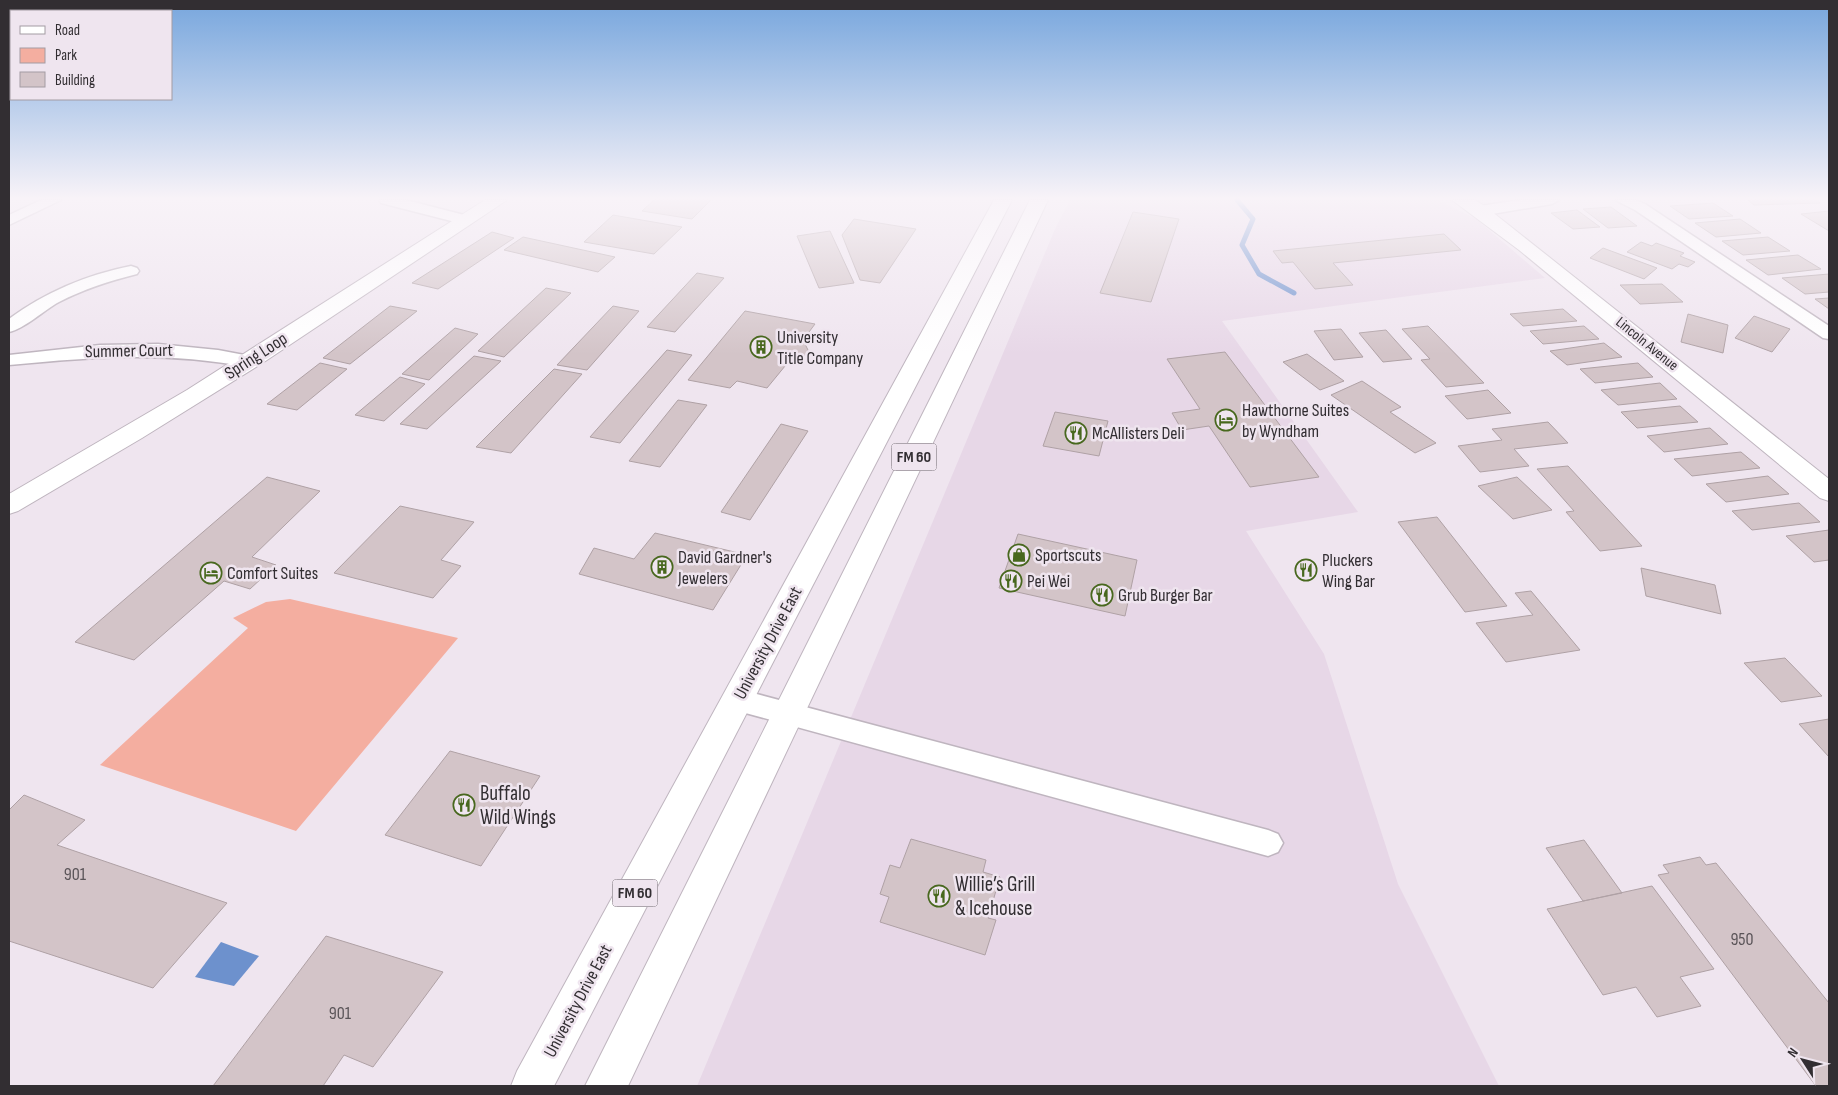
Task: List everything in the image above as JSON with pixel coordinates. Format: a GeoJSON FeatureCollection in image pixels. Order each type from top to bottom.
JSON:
{"type":"FeatureCollection","features":[{"type":"Feature","properties":{"kind":"main road","name":"Spring Loop"},"geometry":{"type":"LineString","coordinates":[[9,505],[100,454],[420,251]]}},
{"type":"Feature","properties":{"kind":"main road","name":"University Drive East"},"geometry":{"type":"LineString","coordinates":[[532,1086],[975,251]]}},
{"type":"Feature","properties":{"kind":"main road","name":"FM 60"},"geometry":{"type":"LineString","coordinates":[[606,1086],[1014,251]]}},
{"type":"Feature","properties":{"kind":"main road","name":"Lincoln Avenue"},"geometry":{"type":"LineString","coordinates":[[1533,251],[1829,492]]}},
{"type":"Feature","properties":{"kind":"main road"},"geometry":{"type":"LineString","coordinates":[[936,324],[976,330]]}},
{"type":"Feature","properties":{"kind":"street"},"geometry":{"type":"LineString","coordinates":[[1706,251],[1829,334]]}},
{"type":"Feature","properties":{"kind":"street"},"geometry":{"type":"LineString","coordinates":[[9,327],[35,308],[81,284],[131,271]]}},
{"type":"Feature","properties":{"kind":"street","name":"Summer Court"},"geometry":{"type":"LineString","coordinates":[[9,360],[101,350],[140,348],[194,351],[249,361]]}},
{"type":"Feature","properties":{"kind":"street"},"geometry":{"type":"LineString","coordinates":[[738,700],[1268,843]]}},
{"type":"Feature","properties":{"kind":"shaded area"},"geometry":{"type":"Polygon","coordinates":[[[1046,251],[1514,251],[1545,278],[1222,321],[1358,512],[1246,531],[1324,654],[1398,884],[1499,1086],[697,1086],[1046,251]]]}},
{"type":"Feature","properties":{"kind":"green space"},"geometry":{"type":"Polygon","coordinates":[[[290,599],[458,638],[296,831],[100,765],[248,628],[233,618],[266,602],[290,599]]]}},
{"type":"Feature","properties":{"kind":"water"},"geometry":{"type":"Polygon","coordinates":[[[221,942],[259,956],[234,986],[195,977],[221,942]]]}},
{"type":"Feature","properties":{"kind":"building"},"geometry":{"type":"Polygon","coordinates":[[[462,251],[494,251],[438,289],[412,283],[462,251]]]}},
{"type":"Feature","properties":{"kind":"building"},"geometry":{"type":"Polygon","coordinates":[[[509,251],[588,251],[615,257],[598,272],[509,251]]]}},
{"type":"Feature","properties":{"kind":"building"},"geometry":{"type":"Polygon","coordinates":[[[637,251],[657,251],[654,254],[637,251]]]}},
{"type":"Feature","properties":{"kind":"building"},"geometry":{"type":"Polygon","coordinates":[[[803,251],[839,251],[854,283],[819,288],[803,251]]]}},
{"type":"Feature","properties":{"kind":"building"},"geometry":{"type":"Polygon","coordinates":[[[848,251],[901,251],[880,283],[860,280],[848,251]]]}},
{"type":"Feature","properties":{"kind":"building"},"geometry":{"type":"Polygon","coordinates":[[[1117,251],[1168,251],[1151,302],[1100,293],[1117,251]]]}},
{"type":"Feature","properties":{"kind":"building"},"geometry":{"type":"Polygon","coordinates":[[[1273,251],[1450,251],[1333,263],[1353,285],[1315,289],[1293,262],[1282,263],[1273,251]]]}},
{"type":"Feature","properties":{"kind":"building"},"geometry":{"type":"Polygon","coordinates":[[[1599,251],[1611,251],[1657,268],[1644,279],[1590,258],[1599,251]]]}},
{"type":"Feature","properties":{"kind":"building"},"geometry":{"type":"Polygon","coordinates":[[[1679,251],[1684,253],[1680,256],[1695,262],[1688,267],[1679,264],[1672,269],[1627,252],[1679,251]]]}},
{"type":"Feature","properties":{"kind":"building"},"geometry":{"type":"Polygon","coordinates":[[[1737,251],[1789,251],[1743,255],[1737,251]]]}},
{"type":"Feature","properties":{"kind":"building"},"geometry":{"type":"Polygon","coordinates":[[[1798,255],[1821,269],[1768,275],[1746,260],[1798,255]]]}},
{"type":"Feature","properties":{"kind":"building"},"geometry":{"type":"Polygon","coordinates":[[[697,273],[724,278],[675,332],[647,327],[697,273]]]}},
{"type":"Feature","properties":{"kind":"building"},"geometry":{"type":"Polygon","coordinates":[[[1829,274],[1829,292],[1805,294],[1782,278],[1829,274]]]}},
{"type":"Feature","properties":{"kind":"building"},"geometry":{"type":"Polygon","coordinates":[[[1662,284],[1683,302],[1640,304],[1620,285],[1662,284]]]}},
{"type":"Feature","properties":{"kind":"building"},"geometry":{"type":"Polygon","coordinates":[[[546,288],[571,293],[504,357],[478,351],[546,288]]]}},
{"type":"Feature","properties":{"kind":"building"},"geometry":{"type":"Polygon","coordinates":[[[1829,298],[1829,309],[1815,299],[1829,298]]]}},
{"type":"Feature","properties":{"kind":"building"},"geometry":{"type":"Polygon","coordinates":[[[390,306],[417,311],[350,364],[323,358],[390,306]]]}},
{"type":"Feature","properties":{"kind":"building"},"geometry":{"type":"Polygon","coordinates":[[[613,306],[639,311],[587,370],[557,365],[613,306]]]}},
{"type":"Feature","properties":{"kind":"building"},"geometry":{"type":"Polygon","coordinates":[[[1563,309],[1577,321],[1523,326],[1510,314],[1563,309]]]}},
{"type":"Feature","properties":{"kind":"building","name":"University Title Company"},"geometry":{"type":"Polygon","coordinates":[[[745,311],[815,324],[803,340],[810,354],[790,360],[767,388],[737,381],[730,388],[688,380],[745,311]]]}},
{"type":"Feature","properties":{"kind":"building"},"geometry":{"type":"Polygon","coordinates":[[[1688,314],[1728,325],[1723,353],[1681,342],[1688,314]]]}},
{"type":"Feature","properties":{"kind":"building"},"geometry":{"type":"Polygon","coordinates":[[[1754,316],[1790,329],[1772,352],[1735,338],[1754,316]]]}},
{"type":"Feature","properties":{"kind":"building"},"geometry":{"type":"Polygon","coordinates":[[[1428,326],[1484,383],[1446,387],[1421,360],[1430,359],[1402,329],[1428,326]]]}},
{"type":"Feature","properties":{"kind":"building"},"geometry":{"type":"Polygon","coordinates":[[[1584,326],[1599,339],[1543,344],[1530,331],[1584,326]]]}},
{"type":"Feature","properties":{"kind":"building"},"geometry":{"type":"Polygon","coordinates":[[[455,328],[478,334],[429,380],[402,374],[455,328]]]}},
{"type":"Feature","properties":{"kind":"building"},"geometry":{"type":"Polygon","coordinates":[[[1341,329],[1363,357],[1334,360],[1314,331],[1341,329]]]}},
{"type":"Feature","properties":{"kind":"building"},"geometry":{"type":"Polygon","coordinates":[[[1386,330],[1412,359],[1383,362],[1359,333],[1386,330]]]}},
{"type":"Feature","properties":{"kind":"building"},"geometry":{"type":"Polygon","coordinates":[[[1604,343],[1622,357],[1567,365],[1550,351],[1604,343]]]}},
{"type":"Feature","properties":{"kind":"building"},"geometry":{"type":"Polygon","coordinates":[[[667,350],[692,355],[620,443],[590,437],[667,350]]]}},
{"type":"Feature","properties":{"kind":"building","name":"Hawthorne Suites by Wyndham"},"geometry":{"type":"Polygon","coordinates":[[[1225,352],[1319,477],[1250,487],[1209,426],[1182,430],[1172,413],[1200,409],[1167,359],[1225,352]]]}},
{"type":"Feature","properties":{"kind":"building"},"geometry":{"type":"Polygon","coordinates":[[[1307,354],[1344,381],[1320,390],[1283,362],[1307,354]]]}},
{"type":"Feature","properties":{"kind":"building"},"geometry":{"type":"Polygon","coordinates":[[[474,356],[501,361],[427,429],[400,424],[474,356]]]}},
{"type":"Feature","properties":{"kind":"building"},"geometry":{"type":"Polygon","coordinates":[[[320,363],[347,369],[297,410],[267,404],[320,363]]]}},
{"type":"Feature","properties":{"kind":"building"},"geometry":{"type":"Polygon","coordinates":[[[1638,363],[1653,377],[1595,383],[1580,369],[1638,363]]]}},
{"type":"Feature","properties":{"kind":"building"},"geometry":{"type":"Polygon","coordinates":[[[554,369],[582,374],[511,453],[476,447],[554,369]]]}},
{"type":"Feature","properties":{"kind":"building"},"geometry":{"type":"Polygon","coordinates":[[[400,377],[425,384],[384,421],[355,415],[400,377]]]}},
{"type":"Feature","properties":{"kind":"building"},"geometry":{"type":"Polygon","coordinates":[[[1362,381],[1401,407],[1390,412],[1436,443],[1415,453],[1331,395],[1362,381]]]}},
{"type":"Feature","properties":{"kind":"building"},"geometry":{"type":"Polygon","coordinates":[[[1660,383],[1677,399],[1618,405],[1601,390],[1660,383]]]}},
{"type":"Feature","properties":{"kind":"building"},"geometry":{"type":"Polygon","coordinates":[[[1488,390],[1511,413],[1467,419],[1445,396],[1488,390]]]}},
{"type":"Feature","properties":{"kind":"building"},"geometry":{"type":"Polygon","coordinates":[[[678,400],[707,405],[660,467],[629,461],[678,400]]]}},
{"type":"Feature","properties":{"kind":"building"},"geometry":{"type":"Polygon","coordinates":[[[1680,406],[1698,422],[1637,428],[1621,412],[1680,406]]]}},
{"type":"Feature","properties":{"kind":"building","name":"McAllisters Deli"},"geometry":{"type":"Polygon","coordinates":[[[1055,412],[1108,421],[1099,456],[1043,446],[1055,412]]]}},
{"type":"Feature","properties":{"kind":"building"},"geometry":{"type":"Polygon","coordinates":[[[1548,422],[1568,443],[1514,449],[1529,466],[1480,472],[1458,446],[1502,440],[1492,429],[1548,422]]]}},
{"type":"Feature","properties":{"kind":"building"},"geometry":{"type":"Polygon","coordinates":[[[781,424],[808,431],[750,520],[721,512],[781,424]]]}},
{"type":"Feature","properties":{"kind":"building"},"geometry":{"type":"Polygon","coordinates":[[[1710,428],[1728,444],[1664,452],[1647,436],[1710,428]]]}},
{"type":"Feature","properties":{"kind":"building"},"geometry":{"type":"Polygon","coordinates":[[[1741,452],[1760,468],[1692,476],[1674,459],[1741,452]]]}},
{"type":"Feature","properties":{"kind":"building"},"geometry":{"type":"Polygon","coordinates":[[[1568,466],[1642,546],[1600,551],[1566,512],[1574,511],[1537,469],[1568,466]]]}},
{"type":"Feature","properties":{"kind":"building"},"geometry":{"type":"Polygon","coordinates":[[[1768,476],[1789,494],[1726,502],[1706,484],[1768,476]]]}},
{"type":"Feature","properties":{"kind":"building","name":"Comfort Suites"},"geometry":{"type":"Polygon","coordinates":[[[267,477],[320,491],[252,557],[276,565],[250,589],[224,581],[134,660],[75,642],[267,477]]]}},
{"type":"Feature","properties":{"kind":"building"},"geometry":{"type":"Polygon","coordinates":[[[1517,477],[1552,510],[1513,519],[1478,486],[1517,477]]]}},
{"type":"Feature","properties":{"kind":"building"},"geometry":{"type":"Polygon","coordinates":[[[1799,503],[1820,522],[1752,530],[1732,511],[1799,503]]]}},
{"type":"Feature","properties":{"kind":"building"},"geometry":{"type":"Polygon","coordinates":[[[400,506],[474,522],[441,560],[461,566],[433,598],[334,573],[400,506]]]}},
{"type":"Feature","properties":{"kind":"building"},"geometry":{"type":"Polygon","coordinates":[[[1437,517],[1507,606],[1465,612],[1398,522],[1437,517]]]}},
{"type":"Feature","properties":{"kind":"building"},"geometry":{"type":"Polygon","coordinates":[[[1829,530],[1829,560],[1814,562],[1786,536],[1829,530]]]}},
{"type":"Feature","properties":{"kind":"building","name":"David Gardner's Jewelers"},"geometry":{"type":"Polygon","coordinates":[[[655,533],[747,555],[713,610],[579,574],[594,548],[634,559],[655,533]]]}},
{"type":"Feature","properties":{"kind":"building"},"geometry":{"type":"Polygon","coordinates":[[[1018,534],[1137,560],[1125,616],[999,588],[1018,534]]]}},
{"type":"Feature","properties":{"kind":"building"},"geometry":{"type":"Polygon","coordinates":[[[1641,568],[1715,585],[1721,614],[1646,596],[1641,568]]]}},
{"type":"Feature","properties":{"kind":"building"},"geometry":{"type":"Polygon","coordinates":[[[1531,591],[1580,650],[1506,662],[1476,623],[1533,615],[1515,593],[1531,591]]]}},
{"type":"Feature","properties":{"kind":"building"},"geometry":{"type":"Polygon","coordinates":[[[1785,658],[1822,696],[1781,702],[1744,663],[1785,658]]]}},
{"type":"Feature","properties":{"kind":"building"},"geometry":{"type":"Polygon","coordinates":[[[1829,719],[1829,757],[1799,724],[1829,719]]]}},
{"type":"Feature","properties":{"kind":"building","name":"Buffalo Wild Wings"},"geometry":{"type":"Polygon","coordinates":[[[450,751],[540,776],[481,866],[385,835],[450,751]]]}},
{"type":"Feature","properties":{"kind":"building"},"geometry":{"type":"Polygon","coordinates":[[[24,795],[85,820],[57,845],[227,903],[153,988],[9,941],[9,810],[24,795]]]}},
{"type":"Feature","properties":{"kind":"building","name":"Willie’s Grill & Icehouse"},"geometry":{"type":"Polygon","coordinates":[[[911,839],[986,860],[983,872],[1000,877],[988,918],[996,920],[985,955],[880,922],[889,897],[880,894],[890,865],[900,868],[911,839]]]}},
{"type":"Feature","properties":{"kind":"building"},"geometry":{"type":"Polygon","coordinates":[[[1584,840],[1622,893],[1583,901],[1546,848],[1584,840]]]}},
{"type":"Feature","properties":{"kind":"building"},"geometry":{"type":"Polygon","coordinates":[[[1700,857],[1706,865],[1716,863],[1829,1003],[1829,1086],[1816,1086],[1658,875],[1669,873],[1663,865],[1700,857]]]}},
{"type":"Feature","properties":{"kind":"building"},"geometry":{"type":"Polygon","coordinates":[[[1652,886],[1714,969],[1680,977],[1701,1006],[1657,1017],[1636,987],[1603,995],[1547,909],[1652,886]]]}},
{"type":"Feature","properties":{"kind":"building"},"geometry":{"type":"Polygon","coordinates":[[[326,936],[443,972],[373,1067],[344,1055],[323,1086],[213,1086],[326,936]]]}},
{"type":"Feature","properties":{"kind":"waterway"},"geometry":{"type":"LineString","coordinates":[[1246,251],[1259,274],[1294,293]]}},
{"type":"Feature","properties":{"kind":"place","name":"University Title Company"},"geometry":{"type":"Point","coordinates":[761,347]}},
{"type":"Feature","properties":{"kind":"place","name":"Hawthorne Suites by Wyndham"},"geometry":{"type":"Point","coordinates":[1226,420]}},
{"type":"Feature","properties":{"kind":"place","name":"McAllisters Deli"},"geometry":{"type":"Point","coordinates":[1076,433]}},
{"type":"Feature","properties":{"kind":"place","name":"Sportscuts"},"geometry":{"type":"Point","coordinates":[1019,555]}},
{"type":"Feature","properties":{"kind":"place","name":"David Gardner's Jewelers"},"geometry":{"type":"Point","coordinates":[662,567]}},
{"type":"Feature","properties":{"kind":"place","name":"Pluckers Wing Bar"},"geometry":{"type":"Point","coordinates":[1306,570]}},
{"type":"Feature","properties":{"kind":"place","name":"Comfort Suites"},"geometry":{"type":"Point","coordinates":[211,573]}},
{"type":"Feature","properties":{"kind":"place","name":"Pei Wei"},"geometry":{"type":"Point","coordinates":[1011,581]}},
{"type":"Feature","properties":{"kind":"place","name":"Grub Burger Bar"},"geometry":{"type":"Point","coordinates":[1102,595]}},
{"type":"Feature","properties":{"kind":"place","name":"Buffalo Wild Wings"},"geometry":{"type":"Point","coordinates":[464,805]}},
{"type":"Feature","properties":{"kind":"place","name":"Willie’s Grill & Icehouse"},"geometry":{"type":"Point","coordinates":[939,896]}}]}
